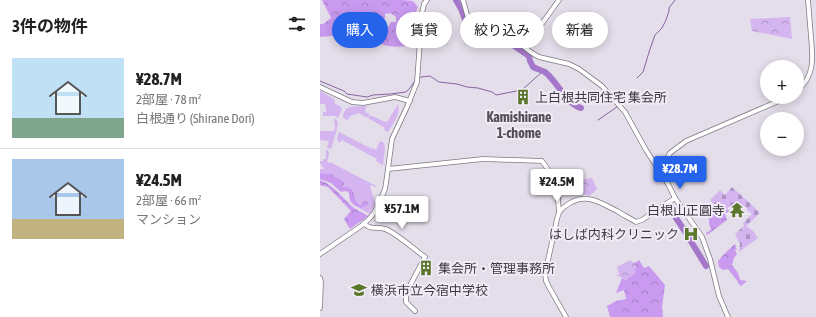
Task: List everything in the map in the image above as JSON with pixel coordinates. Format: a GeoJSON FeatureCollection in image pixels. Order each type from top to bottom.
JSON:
{"type":"FeatureCollection","features":[{"type":"Feature","properties":{"kind":"street"},"geometry":{"type":"LineString","coordinates":[[320,254],[364,223],[372,216],[380,202],[388,168],[392,139],[410,101],[416,82],[422,13],[424,4],[427,0]]}},
{"type":"Feature","properties":{"kind":"street"},"geometry":{"type":"LineString","coordinates":[[463,0],[466,12]]}},
{"type":"Feature","properties":{"kind":"street"},"geometry":{"type":"LineString","coordinates":[[544,21],[559,0]]}},
{"type":"Feature","properties":{"kind":"street"},"geometry":{"type":"LineString","coordinates":[[804,84],[811,71],[813,59],[808,0]]}},
{"type":"Feature","properties":{"kind":"street"},"geometry":{"type":"LineString","coordinates":[[526,48],[540,57],[569,64],[579,69],[602,86],[625,112],[644,148],[703,239],[710,259],[719,296],[728,317]]}},
{"type":"Feature","properties":{"kind":"street"},"geometry":{"type":"LineString","coordinates":[[320,87],[352,102],[363,103],[395,97],[410,101]]}},
{"type":"Feature","properties":{"kind":"street"},"geometry":{"type":"LineString","coordinates":[[660,172],[670,153],[686,141],[772,104]]}},
{"type":"Feature","properties":{"kind":"street"},"geometry":{"type":"LineString","coordinates":[[388,168],[483,159],[542,161],[560,185],[558,200],[559,211],[545,274],[546,281],[566,317]]}},
{"type":"Feature","properties":{"kind":"street"},"geometry":{"type":"LineString","coordinates":[[559,211],[574,201],[588,199],[600,202],[636,222],[642,220],[675,198]]}},
{"type":"Feature","properties":{"kind":"street"},"geometry":{"type":"LineString","coordinates":[[364,223],[369,228],[385,229],[425,257],[406,292],[406,302],[416,311]]}},
{"type":"Feature","properties":{"kind":"street"},"geometry":{"type":"LineString","coordinates":[[320,278],[320,308]]}},
{"type":"Feature","properties":{"kind":"green space"},"geometry":{"type":"Polygon","coordinates":[[[322,0],[402,0],[413,1],[418,7],[416,12],[396,12],[396,17],[388,12],[332,12],[332,36],[320,37],[320,24],[323,24],[331,18],[322,0]]]}},
{"type":"Feature","properties":{"kind":"green space"},"geometry":{"type":"Polygon","coordinates":[[[790,17],[792,39],[752,31],[750,19],[790,17]]]}},
{"type":"Feature","properties":{"kind":"green space"},"geometry":{"type":"Polygon","coordinates":[[[391,22],[396,22],[396,47],[388,46],[388,27],[391,22]]]}},
{"type":"Feature","properties":{"kind":"green space"},"geometry":{"type":"Polygon","coordinates":[[[320,91],[334,99],[335,104],[340,106],[342,109],[338,118],[335,116],[323,116],[323,112],[326,112],[326,107],[325,104],[320,104],[320,91]]]}},
{"type":"Feature","properties":{"kind":"green space"},"geometry":{"type":"Polygon","coordinates":[[[398,104],[399,107],[397,115],[388,132],[384,130],[385,128],[368,118],[370,115],[385,122],[388,121],[398,104]]]}},
{"type":"Feature","properties":{"kind":"green space"},"geometry":{"type":"Polygon","coordinates":[[[367,106],[365,108],[366,113],[369,114],[367,118],[359,113],[350,116],[348,120],[343,118],[343,114],[348,108],[367,106]]]}},
{"type":"Feature","properties":{"kind":"green space"},"geometry":{"type":"Polygon","coordinates":[[[334,119],[336,119],[338,123],[331,149],[327,148],[329,141],[320,140],[320,131],[334,131],[334,119]]]}},
{"type":"Feature","properties":{"kind":"green space"},"geometry":{"type":"Polygon","coordinates":[[[339,132],[376,150],[380,141],[384,143],[385,148],[383,165],[376,161],[377,159],[342,140],[339,143],[337,138],[339,132]]]}},
{"type":"Feature","properties":{"kind":"green space"},"geometry":{"type":"Polygon","coordinates":[[[326,150],[328,150],[329,154],[327,162],[330,162],[376,186],[370,186],[375,203],[370,214],[357,207],[361,208],[368,205],[360,204],[357,201],[351,188],[341,187],[342,186],[332,176],[320,173],[320,169],[324,169],[320,164],[320,161],[326,159],[326,150]]]}},
{"type":"Feature","properties":{"kind":"green space"},"geometry":{"type":"Polygon","coordinates":[[[320,173],[332,174],[334,177],[344,182],[344,185],[341,187],[352,189],[359,204],[361,205],[366,201],[368,205],[361,208],[354,205],[350,201],[349,193],[345,191],[341,192],[331,183],[320,179],[320,173]]]}},
{"type":"Feature","properties":{"kind":"green space"},"geometry":{"type":"Polygon","coordinates":[[[592,178],[597,189],[589,196],[583,194],[580,180],[592,178]]]}},
{"type":"Feature","properties":{"kind":"green space"},"geometry":{"type":"Polygon","coordinates":[[[320,180],[334,189],[354,208],[368,216],[350,229],[344,219],[351,211],[328,187],[320,185],[320,180]]]}},
{"type":"Feature","properties":{"kind":"green space"},"geometry":{"type":"Polygon","coordinates":[[[732,187],[760,213],[746,226],[753,231],[758,238],[739,252],[740,243],[735,234],[744,226],[743,223],[752,214],[739,202],[722,213],[710,200],[720,190],[725,195],[732,187]]]}},
{"type":"Feature","properties":{"kind":"green space"},"geometry":{"type":"Polygon","coordinates":[[[715,206],[722,213],[728,209],[730,214],[725,214],[727,220],[707,235],[706,233],[711,230],[709,215],[715,206]]]}},
{"type":"Feature","properties":{"kind":"green space"},"geometry":{"type":"Polygon","coordinates":[[[735,244],[737,254],[732,265],[738,273],[740,280],[747,281],[741,286],[728,269],[723,270],[719,267],[718,261],[735,244]]]}},
{"type":"Feature","properties":{"kind":"green space"},"geometry":{"type":"Polygon","coordinates":[[[630,260],[636,266],[635,274],[626,280],[616,275],[619,274],[617,267],[630,260]]]}},
{"type":"Feature","properties":{"kind":"green space"},"geometry":{"type":"Polygon","coordinates":[[[639,260],[644,268],[649,266],[665,285],[662,307],[663,317],[610,317],[607,306],[616,301],[626,299],[624,290],[616,293],[622,278],[626,280],[636,266],[632,262],[635,263],[639,260]]]}},
{"type":"Feature","properties":{"kind":"waterway"},"geometry":{"type":"LineString","coordinates":[[456,0],[469,27],[485,37],[510,43],[529,56],[533,67],[545,72],[566,97],[576,106],[581,108]]}},
{"type":"Feature","properties":{"kind":"waterway"},"geometry":{"type":"LineString","coordinates":[[637,78],[643,72],[655,35],[662,28],[669,8],[675,0]]}},
{"type":"Feature","properties":{"kind":"waterway"},"geometry":{"type":"LineString","coordinates":[[419,79],[421,77],[430,76],[439,82],[478,88],[492,92],[496,95],[522,90],[543,71]]}},
{"type":"Feature","properties":{"kind":"waterway"},"geometry":{"type":"LineString","coordinates":[[320,81],[344,91],[347,94],[367,97],[373,95],[406,92],[416,81]]}},
{"type":"Feature","properties":{"kind":"waterway"},"geometry":{"type":"LineString","coordinates":[[598,120],[617,107]]}},
{"type":"Feature","properties":{"kind":"waterway"},"geometry":{"type":"LineString","coordinates":[[668,206],[706,266]]}},
{"type":"Feature","properties":{"kind":"place","name":"上白根共同住宅 集会所"},"geometry":{"type":"Point","coordinates":[523,97]}},
{"type":"Feature","properties":{"kind":"place","name":"白根山正圓寺"},"geometry":{"type":"Point","coordinates":[737,210]}},
{"type":"Feature","properties":{"kind":"place","name":"はしば内科クリニック"},"geometry":{"type":"Point","coordinates":[691,234]}},
{"type":"Feature","properties":{"kind":"place","name":"集会所・管理事務所"},"geometry":{"type":"Point","coordinates":[426,268]}},
{"type":"Feature","properties":{"kind":"place","name":"横浜市立今宿中学校"},"geometry":{"type":"Point","coordinates":[359,290]}},
{"type":"Feature","properties":{"kind":"district","name":"Kamishirane 1-chome"},"geometry":{"type":"Point","coordinates":[519,126]}}]}
